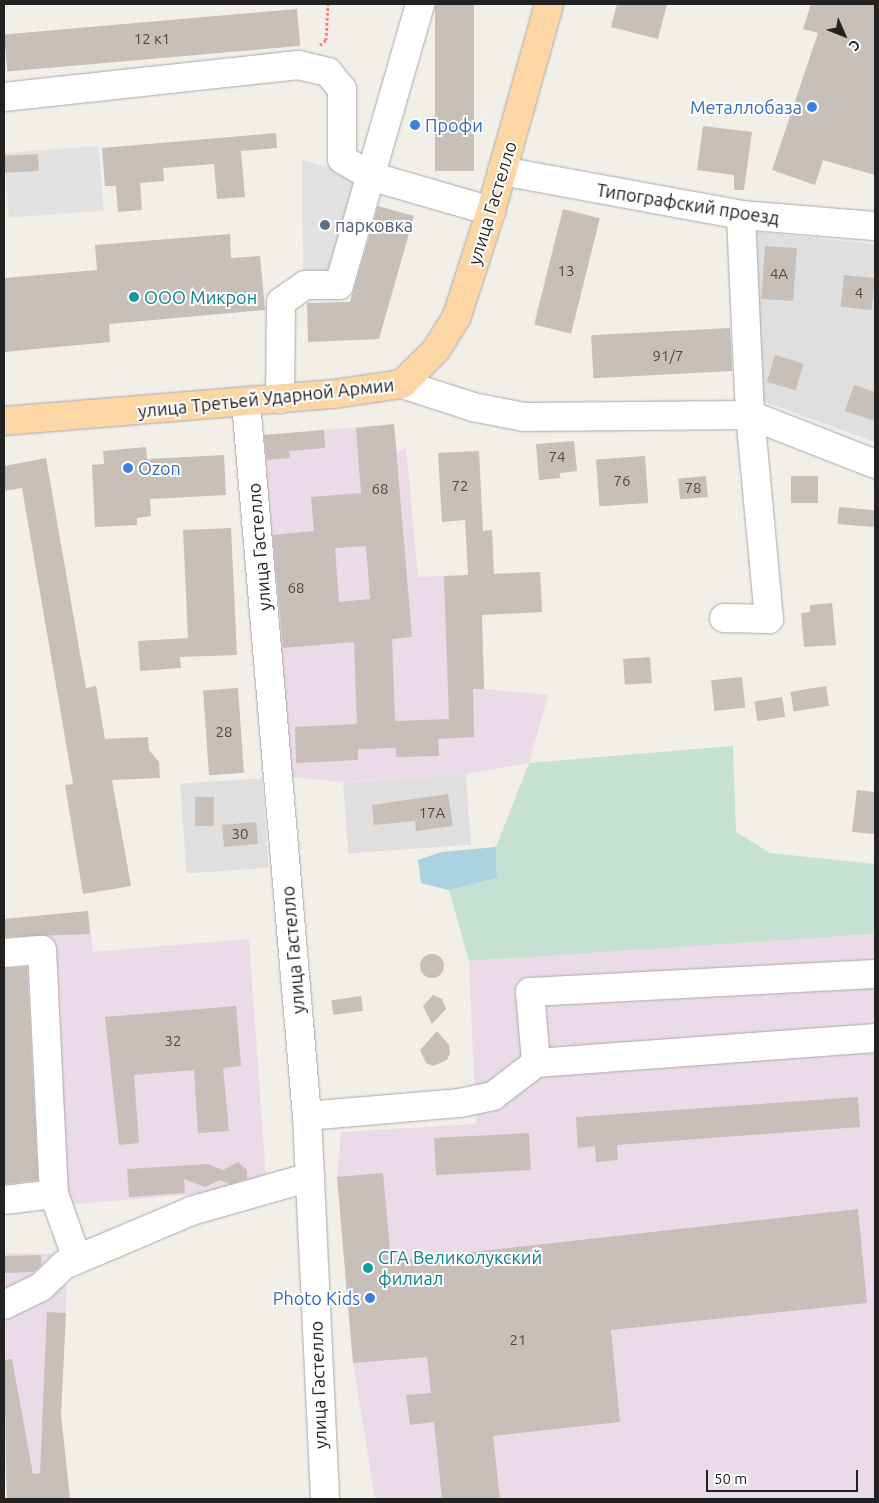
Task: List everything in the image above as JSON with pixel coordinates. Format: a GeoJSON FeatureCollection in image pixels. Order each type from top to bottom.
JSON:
{"type":"FeatureCollection","features":[{"type":"Feature","properties":{"kind":"main road","name":"улица Гастелло"},"geometry":{"type":"LineString","coordinates":[[402,384],[436,350],[457,316],[491,211],[549,4]]}},
{"type":"Feature","properties":{"kind":"main road","name":"улица Третьей Ударной Армии"},"geometry":{"type":"LineString","coordinates":[[4,421],[280,399],[402,384]]}},
{"type":"Feature","properties":{"kind":"street"},"geometry":{"type":"LineString","coordinates":[[280,399],[281,302],[305,286],[340,285],[420,4]]}},
{"type":"Feature","properties":{"kind":"street"},"geometry":{"type":"LineString","coordinates":[[4,97],[298,65],[328,72],[342,89],[342,159],[370,176],[491,211]]}},
{"type":"Feature","properties":{"kind":"street","name":"Типографский проезд"},"geometry":{"type":"LineString","coordinates":[[502,171],[741,215],[875,226]]}},
{"type":"Feature","properties":{"kind":"street"},"geometry":{"type":"LineString","coordinates":[[724,618],[769,619],[750,415],[741,215]]}},
{"type":"Feature","properties":{"kind":"street","name":"улица Третьей Ударной Армии"},"geometry":{"type":"LineString","coordinates":[[402,384],[473,408],[524,417],[750,415],[875,464]]}},
{"type":"Feature","properties":{"kind":"street","name":"улица Гастелло"},"geometry":{"type":"LineString","coordinates":[[246,402],[307,1116],[325,1499]]}},
{"type":"Feature","properties":{"kind":"street"},"geometry":{"type":"LineString","coordinates":[[4,953],[42,950],[54,1194],[77,1259]]}},
{"type":"Feature","properties":{"kind":"street"},"geometry":{"type":"LineString","coordinates":[[536,1063],[530,992],[875,974]]}},
{"type":"Feature","properties":{"kind":"street"},"geometry":{"type":"LineString","coordinates":[[307,1116],[460,1104],[493,1096],[536,1063],[875,1038]]}},
{"type":"Feature","properties":{"kind":"street"},"geometry":{"type":"LineString","coordinates":[[4,1305],[41,1287],[64,1265],[191,1211],[310,1177]]}},
{"type":"Feature","properties":{"kind":"street"},"geometry":{"type":"LineString","coordinates":[[4,1200],[54,1194]]}},
{"type":"Feature","properties":{"kind":"path"},"geometry":{"type":"LineString","coordinates":[[298,65],[326,40],[328,4]]}},
{"type":"Feature","properties":{"kind":"shaded area"},"geometry":{"type":"Polygon","coordinates":[[[99,146],[104,211],[9,217],[4,153],[99,146]]]}},
{"type":"Feature","properties":{"kind":"shaded area","name":"парковка"},"geometry":{"type":"Polygon","coordinates":[[[302,160],[360,175],[334,277],[303,275],[302,160]]]}},
{"type":"Feature","properties":{"kind":"shaded area"},"geometry":{"type":"Polygon","coordinates":[[[757,232],[875,244],[875,442],[762,401],[758,371],[757,232]]]}},
{"type":"Feature","properties":{"kind":"shaded area"},"geometry":{"type":"Polygon","coordinates":[[[394,424],[397,454],[406,447],[418,577],[540,572],[542,612],[482,615],[484,689],[548,695],[529,763],[466,774],[343,782],[291,777],[263,435],[394,424]]]}},
{"type":"Feature","properties":{"kind":"shaded area"},"geometry":{"type":"Polygon","coordinates":[[[466,774],[471,845],[348,853],[343,783],[466,774]]]}},
{"type":"Feature","properties":{"kind":"shaded area"},"geometry":{"type":"Polygon","coordinates":[[[262,778],[268,868],[186,874],[180,784],[262,778]]]}},
{"type":"Feature","properties":{"kind":"shaded area"},"geometry":{"type":"Polygon","coordinates":[[[88,911],[93,952],[249,939],[266,1178],[244,1190],[4,1210],[4,919],[88,911]]]}},
{"type":"Feature","properties":{"kind":"shaded area"},"geometry":{"type":"Polygon","coordinates":[[[875,934],[875,1499],[375,1499],[353,1363],[337,1177],[341,1132],[476,1124],[469,961],[875,934]]]}},
{"type":"Feature","properties":{"kind":"shaded area"},"geometry":{"type":"Polygon","coordinates":[[[4,1253],[68,1254],[61,1415],[70,1499],[7,1499],[4,1461],[4,1253]]]}},
{"type":"Feature","properties":{"kind":"green space"},"geometry":{"type":"Polygon","coordinates":[[[733,746],[736,832],[770,853],[875,864],[875,934],[469,961],[449,890],[497,878],[496,847],[529,763],[733,746]]]}},
{"type":"Feature","properties":{"kind":"water"},"geometry":{"type":"Polygon","coordinates":[[[496,847],[497,878],[449,890],[421,883],[418,860],[441,852],[496,847]]]}},
{"type":"Feature","properties":{"kind":"building"},"geometry":{"type":"Polygon","coordinates":[[[435,4],[474,4],[474,171],[435,171],[435,4]]]}},
{"type":"Feature","properties":{"kind":"building"},"geometry":{"type":"Polygon","coordinates":[[[617,4],[667,4],[658,39],[611,27],[617,4]]]}},
{"type":"Feature","properties":{"kind":"building"},"geometry":{"type":"Polygon","coordinates":[[[811,4],[875,4],[875,175],[823,160],[815,185],[772,170],[818,33],[803,29],[811,4]]]}},
{"type":"Feature","properties":{"kind":"building"},"geometry":{"type":"Polygon","coordinates":[[[297,9],[300,46],[7,71],[4,35],[297,9]]]}},
{"type":"Feature","properties":{"kind":"building"},"geometry":{"type":"Polygon","coordinates":[[[703,126],[752,132],[744,190],[734,190],[734,175],[697,170],[703,126]]]}},
{"type":"Feature","properties":{"kind":"building"},"geometry":{"type":"Polygon","coordinates":[[[276,133],[277,148],[241,151],[245,197],[217,199],[214,164],[163,168],[164,181],[140,183],[142,210],[118,212],[116,186],[105,186],[102,148],[276,133]]]}},
{"type":"Feature","properties":{"kind":"building"},"geometry":{"type":"Polygon","coordinates":[[[38,154],[39,171],[5,173],[4,156],[38,154]]]}},
{"type":"Feature","properties":{"kind":"building"},"geometry":{"type":"Polygon","coordinates":[[[378,206],[414,216],[379,339],[308,342],[307,303],[350,302],[378,206]]]}},
{"type":"Feature","properties":{"kind":"building"},"geometry":{"type":"Polygon","coordinates":[[[563,209],[600,218],[571,334],[534,324],[563,209]]]}},
{"type":"Feature","properties":{"kind":"building","name":"ООО Микрон"},"geometry":{"type":"Polygon","coordinates":[[[230,234],[231,258],[260,256],[265,310],[109,324],[110,342],[4,352],[4,278],[97,270],[95,245],[230,234]]]}},
{"type":"Feature","properties":{"kind":"building"},"geometry":{"type":"Polygon","coordinates":[[[765,246],[797,248],[793,301],[761,299],[765,246]]]}},
{"type":"Feature","properties":{"kind":"building"},"geometry":{"type":"Polygon","coordinates":[[[844,275],[875,278],[871,310],[841,307],[844,275]]]}},
{"type":"Feature","properties":{"kind":"building"},"geometry":{"type":"Polygon","coordinates":[[[730,328],[732,371],[593,378],[591,335],[730,328]]]}},
{"type":"Feature","properties":{"kind":"building"},"geometry":{"type":"Polygon","coordinates":[[[775,355],[804,364],[796,391],[767,382],[775,355]]]}},
{"type":"Feature","properties":{"kind":"building"},"geometry":{"type":"Polygon","coordinates":[[[854,385],[875,392],[875,421],[845,411],[854,385]]]}},
{"type":"Feature","properties":{"kind":"building"},"geometry":{"type":"Polygon","coordinates":[[[394,424],[412,637],[392,639],[395,721],[449,719],[444,576],[468,575],[465,520],[442,522],[438,453],[479,451],[483,531],[492,530],[494,574],[540,572],[542,612],[482,615],[484,689],[473,689],[474,737],[438,739],[439,756],[396,757],[396,748],[358,749],[358,760],[296,763],[295,727],[357,724],[354,642],[283,648],[273,535],[314,531],[311,497],[361,493],[356,428],[394,424]],[[366,546],[335,548],[339,602],[370,599],[366,546]]]}},
{"type":"Feature","properties":{"kind":"building"},"geometry":{"type":"Polygon","coordinates":[[[324,430],[325,448],[289,451],[290,458],[267,460],[264,435],[324,430]]]}},
{"type":"Feature","properties":{"kind":"building"},"geometry":{"type":"Polygon","coordinates":[[[574,441],[577,471],[560,473],[560,478],[539,480],[536,444],[574,441]]]}},
{"type":"Feature","properties":{"kind":"building"},"geometry":{"type":"Polygon","coordinates":[[[146,447],[147,459],[224,455],[226,495],[150,499],[151,516],[137,518],[137,525],[95,527],[92,465],[104,464],[103,451],[146,447]]]}},
{"type":"Feature","properties":{"kind":"building"},"geometry":{"type":"Polygon","coordinates":[[[645,456],[648,503],[599,506],[596,459],[645,456]]]}},
{"type":"Feature","properties":{"kind":"building"},"geometry":{"type":"Polygon","coordinates":[[[46,458],[86,688],[96,686],[105,739],[148,737],[149,750],[159,762],[160,778],[112,780],[131,886],[83,894],[65,785],[73,784],[22,488],[4,491],[4,466],[46,458]]]}},
{"type":"Feature","properties":{"kind":"building"},"geometry":{"type":"Polygon","coordinates":[[[706,476],[708,497],[680,499],[678,478],[706,476]]]}},
{"type":"Feature","properties":{"kind":"building"},"geometry":{"type":"Polygon","coordinates":[[[791,476],[818,476],[818,503],[791,503],[791,476]]]}},
{"type":"Feature","properties":{"kind":"building"},"geometry":{"type":"Polygon","coordinates":[[[839,507],[875,510],[873,527],[838,524],[839,507]]]}},
{"type":"Feature","properties":{"kind":"building"},"geometry":{"type":"Polygon","coordinates":[[[231,528],[237,655],[180,657],[181,668],[140,671],[138,641],[188,638],[183,530],[231,528]]]}},
{"type":"Feature","properties":{"kind":"building"},"geometry":{"type":"Polygon","coordinates":[[[832,603],[836,645],[804,647],[801,613],[810,612],[810,605],[832,603]]]}},
{"type":"Feature","properties":{"kind":"building"},"geometry":{"type":"Polygon","coordinates":[[[650,657],[652,683],[625,685],[623,659],[650,657]]]}},
{"type":"Feature","properties":{"kind":"building"},"geometry":{"type":"Polygon","coordinates":[[[742,677],[745,708],[714,711],[711,680],[742,677]]]}},
{"type":"Feature","properties":{"kind":"building"},"geometry":{"type":"Polygon","coordinates":[[[826,686],[829,706],[794,711],[790,692],[826,686]]]}},
{"type":"Feature","properties":{"kind":"building"},"geometry":{"type":"Polygon","coordinates":[[[238,688],[244,773],[209,775],[203,690],[238,688]]]}},
{"type":"Feature","properties":{"kind":"building"},"geometry":{"type":"Polygon","coordinates":[[[782,697],[785,717],[757,721],[754,701],[782,697]]]}},
{"type":"Feature","properties":{"kind":"building"},"geometry":{"type":"Polygon","coordinates":[[[857,790],[875,792],[875,834],[852,832],[857,790]]]}},
{"type":"Feature","properties":{"kind":"building"},"geometry":{"type":"Polygon","coordinates":[[[448,794],[453,826],[416,831],[415,821],[374,825],[372,805],[448,794]]]}},
{"type":"Feature","properties":{"kind":"building"},"geometry":{"type":"Polygon","coordinates":[[[195,797],[214,797],[214,826],[195,826],[195,797]]]}},
{"type":"Feature","properties":{"kind":"building"},"geometry":{"type":"Polygon","coordinates":[[[256,822],[258,844],[224,847],[222,825],[256,822]]]}},
{"type":"Feature","properties":{"kind":"building"},"geometry":{"type":"Polygon","coordinates":[[[88,911],[90,934],[4,937],[4,919],[88,911]]]}},
{"type":"Feature","properties":{"kind":"building"},"geometry":{"type":"Polygon","coordinates":[[[432,954],[440,958],[444,966],[440,974],[432,978],[424,974],[420,966],[424,958],[432,954]]]}},
{"type":"Feature","properties":{"kind":"building"},"geometry":{"type":"Polygon","coordinates":[[[27,967],[38,1180],[4,1184],[4,968],[27,967]]]}},
{"type":"Feature","properties":{"kind":"building"},"geometry":{"type":"Polygon","coordinates":[[[433,995],[442,999],[446,1009],[432,1024],[423,1006],[433,995]]]}},
{"type":"Feature","properties":{"kind":"building"},"geometry":{"type":"Polygon","coordinates":[[[361,996],[363,1011],[333,1015],[331,1000],[361,996]]]}},
{"type":"Feature","properties":{"kind":"building"},"geometry":{"type":"Polygon","coordinates":[[[236,1006],[241,1066],[223,1068],[229,1131],[198,1133],[194,1070],[134,1075],[139,1143],[119,1145],[105,1017],[236,1006]]]}},
{"type":"Feature","properties":{"kind":"building"},"geometry":{"type":"Polygon","coordinates":[[[437,1031],[449,1045],[450,1053],[447,1060],[433,1066],[426,1063],[420,1050],[437,1031]]]}},
{"type":"Feature","properties":{"kind":"building"},"geometry":{"type":"Polygon","coordinates":[[[858,1097],[860,1127],[617,1145],[618,1160],[596,1162],[595,1146],[578,1148],[576,1117],[858,1097]]]}},
{"type":"Feature","properties":{"kind":"building"},"geometry":{"type":"Polygon","coordinates":[[[529,1133],[531,1170],[436,1175],[434,1138],[529,1133]]]}},
{"type":"Feature","properties":{"kind":"building"},"geometry":{"type":"Polygon","coordinates":[[[238,1162],[247,1170],[247,1179],[230,1184],[220,1180],[205,1187],[184,1179],[185,1193],[129,1197],[127,1169],[208,1164],[223,1170],[238,1162]]]}},
{"type":"Feature","properties":{"kind":"building"},"geometry":{"type":"Polygon","coordinates":[[[383,1173],[391,1261],[858,1209],[867,1303],[611,1330],[620,1422],[493,1436],[500,1499],[442,1499],[434,1422],[410,1425],[406,1395],[431,1393],[427,1357],[353,1363],[337,1177],[383,1173]]]}},
{"type":"Feature","properties":{"kind":"building"},"geometry":{"type":"Polygon","coordinates":[[[41,1255],[41,1265],[34,1272],[5,1273],[5,1256],[41,1255]]]}},
{"type":"Feature","properties":{"kind":"building"},"geometry":{"type":"Polygon","coordinates":[[[47,1312],[66,1313],[61,1415],[70,1499],[7,1499],[4,1360],[12,1359],[33,1474],[40,1473],[47,1312]]]}},
{"type":"Feature","properties":{"kind":"place","name":"Металлобаза"},"geometry":{"type":"Point","coordinates":[812,107]}},
{"type":"Feature","properties":{"kind":"place","name":"Профи"},"geometry":{"type":"Point","coordinates":[415,125]}},
{"type":"Feature","properties":{"kind":"place","name":"парковка"},"geometry":{"type":"Point","coordinates":[325,225]}},
{"type":"Feature","properties":{"kind":"place","name":"ООО Микрон"},"geometry":{"type":"Point","coordinates":[134,297]}},
{"type":"Feature","properties":{"kind":"place","name":"Ozon"},"geometry":{"type":"Point","coordinates":[128,468]}},
{"type":"Feature","properties":{"kind":"place","name":"СГА Великолукский филиал"},"geometry":{"type":"Point","coordinates":[368,1268]}},
{"type":"Feature","properties":{"kind":"place","name":"Photo Kids"},"geometry":{"type":"Point","coordinates":[370,1298]}}]}
